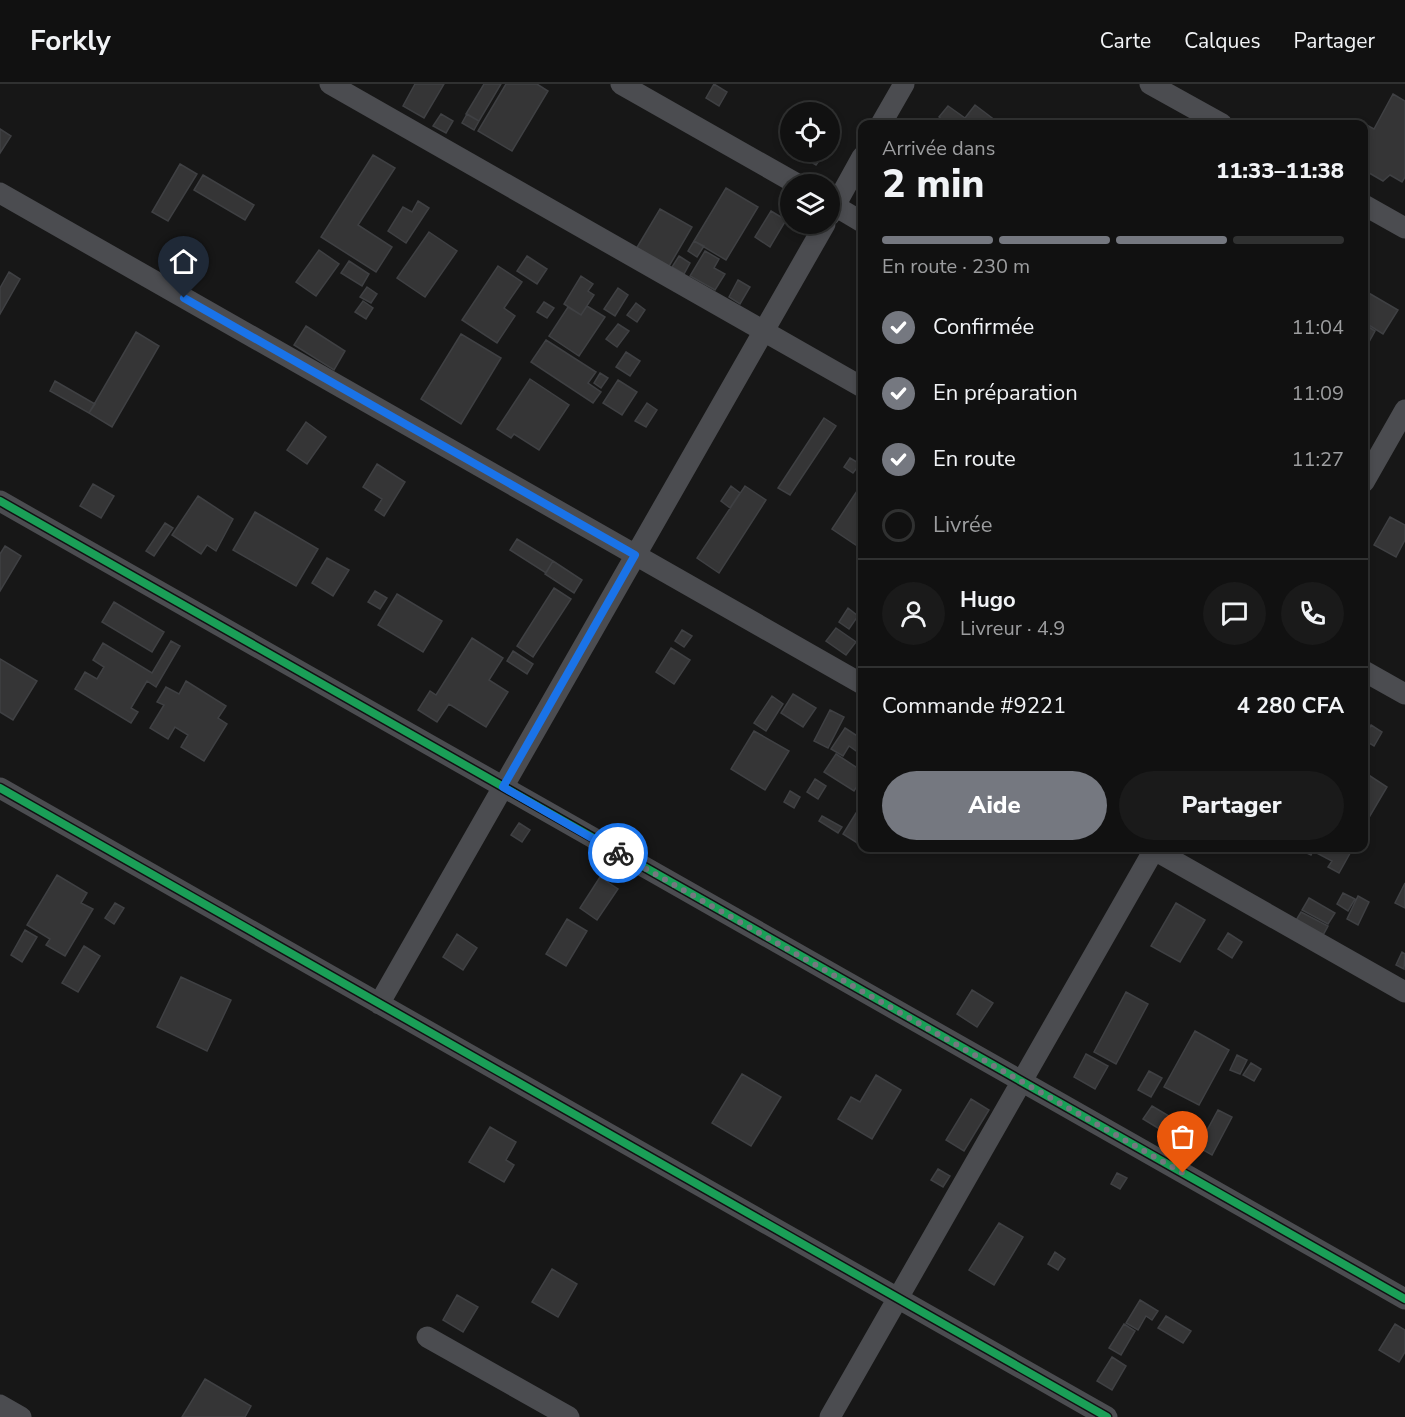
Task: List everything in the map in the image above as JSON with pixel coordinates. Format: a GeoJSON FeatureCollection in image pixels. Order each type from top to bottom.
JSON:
{"type":"FeatureCollection","features":[{"type":"Feature","properties":{"kind":"street"},"geometry":{"type":"LineString","coordinates":[[330,84],[858,385]]}},
{"type":"Feature","properties":{"kind":"street"},"geometry":{"type":"LineString","coordinates":[[621,84],[780,174]]}},
{"type":"Feature","properties":{"kind":"street"},"geometry":{"type":"LineString","coordinates":[[883,120],[904,84]]}},
{"type":"Feature","properties":{"kind":"street"},"geometry":{"type":"LineString","coordinates":[[1150,84],[1215,120]]}},
{"type":"Feature","properties":{"kind":"street"},"geometry":{"type":"LineString","coordinates":[[840,195],[858,164]]}},
{"type":"Feature","properties":{"kind":"street"},"geometry":{"type":"LineString","coordinates":[[0,193],[858,682]]}},
{"type":"Feature","properties":{"kind":"street"},"geometry":{"type":"LineString","coordinates":[[1368,207],[1405,228]]}},
{"type":"Feature","properties":{"kind":"street"},"geometry":{"type":"LineString","coordinates":[[840,215],[858,221]]}},
{"type":"Feature","properties":{"kind":"street"},"geometry":{"type":"LineString","coordinates":[[379,1004],[818,234]]}},
{"type":"Feature","properties":{"kind":"street"},"geometry":{"type":"LineString","coordinates":[[1368,475],[1405,410]]}},
{"type":"Feature","properties":{"kind":"street"},"geometry":{"type":"LineString","coordinates":[[0,501],[1405,1299]]}},
{"type":"Feature","properties":{"kind":"street"},"geometry":{"type":"LineString","coordinates":[[1368,673],[1405,694]]}},
{"type":"Feature","properties":{"kind":"street"},"geometry":{"type":"LineString","coordinates":[[0,788],[1107,1417]]}},
{"type":"Feature","properties":{"kind":"street"},"geometry":{"type":"LineString","coordinates":[[830,1417],[1151,852]]}},
{"type":"Feature","properties":{"kind":"street"},"geometry":{"type":"LineString","coordinates":[[1160,852],[1405,992]]}},
{"type":"Feature","properties":{"kind":"street"},"geometry":{"type":"LineString","coordinates":[[427,1336],[569,1417]]}},
{"type":"Feature","properties":{"kind":"street"},"geometry":{"type":"LineString","coordinates":[[0,1405],[21,1417]]}},
{"type":"Feature","properties":{"kind":"building"},"geometry":{"type":"Polygon","coordinates":[[[415,84],[444,84],[424,118],[403,106],[415,84]]]}},
{"type":"Feature","properties":{"kind":"building"},"geometry":{"type":"Polygon","coordinates":[[[484,84],[501,84],[479,121],[466,114],[484,84]]]}},
{"type":"Feature","properties":{"kind":"building"},"geometry":{"type":"Polygon","coordinates":[[[506,84],[537,84],[548,91],[512,151],[478,131],[506,84]]]}},
{"type":"Feature","properties":{"kind":"building"},"geometry":{"type":"Polygon","coordinates":[[[714,84],[727,92],[719,106],[706,98],[714,84]]]}},
{"type":"Feature","properties":{"kind":"building"},"geometry":{"type":"Polygon","coordinates":[[[1393,94],[1405,101],[1405,177],[1402,182],[1390,175],[1383,181],[1368,172],[1368,126],[1374,129],[1393,94]]]}},
{"type":"Feature","properties":{"kind":"building"},"geometry":{"type":"Polygon","coordinates":[[[975,105],[995,120],[943,120],[939,117],[948,106],[965,118],[975,105]]]}},
{"type":"Feature","properties":{"kind":"building"},"geometry":{"type":"Polygon","coordinates":[[[441,114],[453,121],[446,133],[433,126],[441,114]]]}},
{"type":"Feature","properties":{"kind":"building"},"geometry":{"type":"Polygon","coordinates":[[[467,114],[479,121],[474,130],[462,123],[467,114]]]}},
{"type":"Feature","properties":{"kind":"building"},"geometry":{"type":"Polygon","coordinates":[[[0,129],[11,136],[0,153],[0,129]]]}},
{"type":"Feature","properties":{"kind":"building"},"geometry":{"type":"Polygon","coordinates":[[[373,155],[395,168],[358,225],[392,247],[376,272],[321,237],[373,155]]]}},
{"type":"Feature","properties":{"kind":"building"},"geometry":{"type":"Polygon","coordinates":[[[180,164],[197,174],[168,221],[152,212],[180,164]]]}},
{"type":"Feature","properties":{"kind":"building"},"geometry":{"type":"Polygon","coordinates":[[[203,175],[254,205],[245,220],[194,190],[203,175]]]}},
{"type":"Feature","properties":{"kind":"building"},"geometry":{"type":"Polygon","coordinates":[[[726,188],[758,207],[726,260],[694,241],[726,188]]]}},
{"type":"Feature","properties":{"kind":"building"},"geometry":{"type":"Polygon","coordinates":[[[418,201],[429,208],[406,243],[388,231],[403,207],[412,212],[418,201]]]}},
{"type":"Feature","properties":{"kind":"building"},"geometry":{"type":"Polygon","coordinates":[[[660,209],[692,227],[668,268],[636,249],[660,209]]]}},
{"type":"Feature","properties":{"kind":"building"},"geometry":{"type":"Polygon","coordinates":[[[771,211],[780,216],[780,230],[770,247],[755,237],[771,211]]]}},
{"type":"Feature","properties":{"kind":"building"},"geometry":{"type":"Polygon","coordinates":[[[429,232],[457,251],[425,297],[397,278],[429,232]]]}},
{"type":"Feature","properties":{"kind":"building"},"geometry":{"type":"Polygon","coordinates":[[[694,241],[704,246],[697,257],[688,251],[694,241]]]}},
{"type":"Feature","properties":{"kind":"building"},"geometry":{"type":"Polygon","coordinates":[[[319,250],[339,264],[316,296],[296,282],[319,250]]]}},
{"type":"Feature","properties":{"kind":"building"},"geometry":{"type":"Polygon","coordinates":[[[705,251],[719,259],[714,268],[725,274],[715,290],[690,276],[705,251]]]}},
{"type":"Feature","properties":{"kind":"building"},"geometry":{"type":"Polygon","coordinates":[[[527,256],[547,269],[537,284],[517,271],[527,256]]]}},
{"type":"Feature","properties":{"kind":"building"},"geometry":{"type":"Polygon","coordinates":[[[679,256],[690,263],[684,274],[672,267],[679,256]]]}},
{"type":"Feature","properties":{"kind":"building"},"geometry":{"type":"Polygon","coordinates":[[[349,261],[369,274],[362,286],[341,273],[349,261]]]}},
{"type":"Feature","properties":{"kind":"building"},"geometry":{"type":"Polygon","coordinates":[[[498,266],[522,282],[504,308],[515,316],[497,343],[462,320],[498,266]]]}},
{"type":"Feature","properties":{"kind":"building"},"geometry":{"type":"Polygon","coordinates":[[[9,272],[20,279],[0,314],[0,288],[9,272]]]}},
{"type":"Feature","properties":{"kind":"building"},"geometry":{"type":"Polygon","coordinates":[[[581,276],[593,284],[588,291],[594,295],[581,315],[564,304],[581,276]]]}},
{"type":"Feature","properties":{"kind":"building"},"geometry":{"type":"Polygon","coordinates":[[[738,280],[750,287],[740,304],[729,297],[738,280]]]}},
{"type":"Feature","properties":{"kind":"building"},"geometry":{"type":"Polygon","coordinates":[[[367,287],[377,294],[371,303],[360,297],[367,287]]]}},
{"type":"Feature","properties":{"kind":"building"},"geometry":{"type":"Polygon","coordinates":[[[618,288],[628,295],[615,316],[604,309],[618,288]]]}},
{"type":"Feature","properties":{"kind":"building"},"geometry":{"type":"Polygon","coordinates":[[[1368,293],[1398,310],[1383,334],[1368,325],[1368,293]]]}},
{"type":"Feature","properties":{"kind":"building"},"geometry":{"type":"Polygon","coordinates":[[[363,301],[373,308],[366,319],[355,312],[363,301]]]}},
{"type":"Feature","properties":{"kind":"building"},"geometry":{"type":"Polygon","coordinates":[[[544,302],[554,308],[547,318],[537,312],[544,302]]]}},
{"type":"Feature","properties":{"kind":"building"},"geometry":{"type":"Polygon","coordinates":[[[636,303],[645,310],[637,322],[627,315],[636,303]]]}},
{"type":"Feature","properties":{"kind":"building"},"geometry":{"type":"Polygon","coordinates":[[[587,306],[605,317],[579,356],[549,336],[568,307],[581,315],[587,306]]]}},
{"type":"Feature","properties":{"kind":"building"},"geometry":{"type":"Polygon","coordinates":[[[618,324],[629,331],[617,347],[606,339],[618,324]]]}},
{"type":"Feature","properties":{"kind":"building"},"geometry":{"type":"Polygon","coordinates":[[[306,326],[345,351],[334,370],[294,345],[306,326]]]}},
{"type":"Feature","properties":{"kind":"building"},"geometry":{"type":"Polygon","coordinates":[[[1368,327],[1375,331],[1368,344],[1368,327]]]}},
{"type":"Feature","properties":{"kind":"building"},"geometry":{"type":"Polygon","coordinates":[[[136,332],[159,346],[112,427],[89,413],[136,332]]]}},
{"type":"Feature","properties":{"kind":"building"},"geometry":{"type":"Polygon","coordinates":[[[461,334],[501,358],[461,424],[421,399],[461,334]]]}},
{"type":"Feature","properties":{"kind":"building"},"geometry":{"type":"Polygon","coordinates":[[[546,340],[596,372],[588,383],[601,392],[593,403],[531,362],[546,340]]]}},
{"type":"Feature","properties":{"kind":"building"},"geometry":{"type":"Polygon","coordinates":[[[626,352],[640,361],[630,376],[616,367],[626,352]]]}},
{"type":"Feature","properties":{"kind":"building"},"geometry":{"type":"Polygon","coordinates":[[[600,373],[608,378],[601,388],[594,383],[600,373]]]}},
{"type":"Feature","properties":{"kind":"building"},"geometry":{"type":"Polygon","coordinates":[[[530,379],[569,405],[539,450],[514,434],[511,438],[497,429],[530,379]]]}},
{"type":"Feature","properties":{"kind":"building"},"geometry":{"type":"Polygon","coordinates":[[[618,380],[637,392],[622,415],[603,403],[618,380]]]}},
{"type":"Feature","properties":{"kind":"building"},"geometry":{"type":"Polygon","coordinates":[[[55,381],[95,404],[89,413],[50,391],[55,381]]]}},
{"type":"Feature","properties":{"kind":"building"},"geometry":{"type":"Polygon","coordinates":[[[647,403],[657,410],[646,427],[635,421],[647,403]]]}},
{"type":"Feature","properties":{"kind":"building"},"geometry":{"type":"Polygon","coordinates":[[[824,418],[836,426],[790,495],[778,488],[824,418]]]}},
{"type":"Feature","properties":{"kind":"building"},"geometry":{"type":"Polygon","coordinates":[[[306,422],[326,437],[307,464],[287,450],[306,422]]]}},
{"type":"Feature","properties":{"kind":"building"},"geometry":{"type":"Polygon","coordinates":[[[850,458],[858,463],[853,473],[844,467],[850,458]]]}},
{"type":"Feature","properties":{"kind":"building"},"geometry":{"type":"Polygon","coordinates":[[[377,464],[405,482],[384,516],[375,510],[382,499],[363,487],[377,464]]]}},
{"type":"Feature","properties":{"kind":"building"},"geometry":{"type":"Polygon","coordinates":[[[93,484],[114,496],[101,518],[80,506],[93,484]]]}},
{"type":"Feature","properties":{"kind":"building"},"geometry":{"type":"Polygon","coordinates":[[[731,486],[740,493],[730,508],[721,501],[731,486]]]}},
{"type":"Feature","properties":{"kind":"building"},"geometry":{"type":"Polygon","coordinates":[[[745,486],[766,500],[719,573],[697,558],[745,486]]]}},
{"type":"Feature","properties":{"kind":"building"},"geometry":{"type":"Polygon","coordinates":[[[857,491],[858,492],[858,546],[832,529],[857,491]]]}},
{"type":"Feature","properties":{"kind":"building"},"geometry":{"type":"Polygon","coordinates":[[[198,496],[233,519],[216,551],[207,545],[201,554],[172,535],[198,496]]]}},
{"type":"Feature","properties":{"kind":"building"},"geometry":{"type":"Polygon","coordinates":[[[255,512],[318,549],[296,586],[233,550],[255,512]]]}},
{"type":"Feature","properties":{"kind":"building"},"geometry":{"type":"Polygon","coordinates":[[[1390,517],[1405,525],[1405,540],[1396,557],[1374,545],[1390,517]]]}},
{"type":"Feature","properties":{"kind":"building"},"geometry":{"type":"Polygon","coordinates":[[[165,523],[173,528],[154,556],[146,551],[165,523]]]}},
{"type":"Feature","properties":{"kind":"building"},"geometry":{"type":"Polygon","coordinates":[[[517,539],[553,561],[546,573],[510,550],[517,539]]]}},
{"type":"Feature","properties":{"kind":"building"},"geometry":{"type":"Polygon","coordinates":[[[5,546],[21,556],[0,591],[0,554],[5,546]]]}},
{"type":"Feature","properties":{"kind":"building"},"geometry":{"type":"Polygon","coordinates":[[[327,558],[349,570],[333,596],[312,583],[327,558]]]}},
{"type":"Feature","properties":{"kind":"building"},"geometry":{"type":"Polygon","coordinates":[[[553,561],[582,580],[574,593],[545,574],[553,561]]]}},
{"type":"Feature","properties":{"kind":"building"},"geometry":{"type":"Polygon","coordinates":[[[554,588],[571,599],[533,657],[517,646],[554,588]]]}},
{"type":"Feature","properties":{"kind":"building"},"geometry":{"type":"Polygon","coordinates":[[[375,591],[387,598],[380,609],[368,602],[375,591]]]}},
{"type":"Feature","properties":{"kind":"building"},"geometry":{"type":"Polygon","coordinates":[[[397,594],[442,621],[423,652],[378,625],[397,594]]]}},
{"type":"Feature","properties":{"kind":"building"},"geometry":{"type":"Polygon","coordinates":[[[114,602],[164,632],[152,652],[102,622],[114,602]]]}},
{"type":"Feature","properties":{"kind":"building"},"geometry":{"type":"Polygon","coordinates":[[[848,608],[858,616],[849,629],[839,622],[848,608]]]}},
{"type":"Feature","properties":{"kind":"building"},"geometry":{"type":"Polygon","coordinates":[[[836,628],[856,642],[846,655],[826,641],[836,628]]]}},
{"type":"Feature","properties":{"kind":"building"},"geometry":{"type":"Polygon","coordinates":[[[682,630],[692,636],[684,647],[675,641],[682,630]]]}},
{"type":"Feature","properties":{"kind":"building"},"geometry":{"type":"Polygon","coordinates":[[[472,638],[503,658],[489,680],[508,692],[486,727],[449,704],[437,722],[418,710],[430,691],[436,695],[472,638]]]}},
{"type":"Feature","properties":{"kind":"building"},"geometry":{"type":"Polygon","coordinates":[[[171,641],[180,646],[156,687],[147,681],[131,708],[138,712],[131,723],[75,689],[85,672],[97,679],[104,667],[93,660],[103,643],[152,673],[171,641]]]}},
{"type":"Feature","properties":{"kind":"building"},"geometry":{"type":"Polygon","coordinates":[[[671,648],[690,660],[674,684],[656,672],[671,648]]]}},
{"type":"Feature","properties":{"kind":"building"},"geometry":{"type":"Polygon","coordinates":[[[513,651],[533,664],[527,674],[507,661],[513,651]]]}},
{"type":"Feature","properties":{"kind":"building"},"geometry":{"type":"Polygon","coordinates":[[[0,659],[37,681],[13,720],[0,712],[0,659]]]}},
{"type":"Feature","properties":{"kind":"building"},"geometry":{"type":"Polygon","coordinates":[[[186,681],[226,706],[218,718],[227,724],[204,761],[181,747],[188,735],[175,727],[168,739],[150,728],[164,705],[157,702],[166,687],[179,694],[186,681]]]}},
{"type":"Feature","properties":{"kind":"building"},"geometry":{"type":"Polygon","coordinates":[[[793,694],[816,708],[803,727],[781,713],[793,694]]]}},
{"type":"Feature","properties":{"kind":"building"},"geometry":{"type":"Polygon","coordinates":[[[772,696],[783,704],[766,731],[754,723],[772,696]]]}},
{"type":"Feature","properties":{"kind":"building"},"geometry":{"type":"Polygon","coordinates":[[[830,710],[844,717],[828,748],[814,741],[830,710]]]}},
{"type":"Feature","properties":{"kind":"building"},"geometry":{"type":"Polygon","coordinates":[[[1371,725],[1382,732],[1374,746],[1368,742],[1368,731],[1371,725]]]}},
{"type":"Feature","properties":{"kind":"building"},"geometry":{"type":"Polygon","coordinates":[[[845,728],[858,736],[858,752],[849,746],[843,756],[831,749],[845,728]]]}},
{"type":"Feature","properties":{"kind":"building"},"geometry":{"type":"Polygon","coordinates":[[[754,731],[789,751],[765,790],[731,769],[754,731]]]}},
{"type":"Feature","properties":{"kind":"building"},"geometry":{"type":"Polygon","coordinates":[[[836,754],[858,768],[858,784],[854,791],[824,772],[836,754]]]}},
{"type":"Feature","properties":{"kind":"building"},"geometry":{"type":"Polygon","coordinates":[[[1368,775],[1387,787],[1368,819],[1368,775]]]}},
{"type":"Feature","properties":{"kind":"building"},"geometry":{"type":"Polygon","coordinates":[[[815,779],[826,786],[818,799],[807,792],[815,779]]]}},
{"type":"Feature","properties":{"kind":"building"},"geometry":{"type":"Polygon","coordinates":[[[790,791],[800,797],[794,808],[784,802],[790,791]]]}},
{"type":"Feature","properties":{"kind":"building"},"geometry":{"type":"Polygon","coordinates":[[[856,813],[858,814],[858,843],[843,834],[856,813]]]}},
{"type":"Feature","properties":{"kind":"building"},"geometry":{"type":"Polygon","coordinates":[[[822,816],[842,827],[838,833],[819,821],[822,816]]]}},
{"type":"Feature","properties":{"kind":"building"},"geometry":{"type":"Polygon","coordinates":[[[519,823],[530,830],[522,842],[511,835],[519,823]]]}},
{"type":"Feature","properties":{"kind":"building"},"geometry":{"type":"Polygon","coordinates":[[[1315,852],[1351,852],[1339,873],[1328,867],[1332,861],[1315,852]]]}},
{"type":"Feature","properties":{"kind":"building"},"geometry":{"type":"Polygon","coordinates":[[[57,875],[87,893],[81,903],[93,909],[65,956],[46,945],[50,939],[27,925],[57,875]]]}},
{"type":"Feature","properties":{"kind":"building"},"geometry":{"type":"Polygon","coordinates":[[[600,877],[618,889],[597,920],[580,908],[600,877]]]}},
{"type":"Feature","properties":{"kind":"building"},"geometry":{"type":"Polygon","coordinates":[[[1405,883],[1405,908],[1395,903],[1405,883]]]}},
{"type":"Feature","properties":{"kind":"building"},"geometry":{"type":"Polygon","coordinates":[[[1343,893],[1355,899],[1348,911],[1337,904],[1343,893]]]}},
{"type":"Feature","properties":{"kind":"building"},"geometry":{"type":"Polygon","coordinates":[[[1358,896],[1369,902],[1358,925],[1347,919],[1358,896]]]}},
{"type":"Feature","properties":{"kind":"building"},"geometry":{"type":"Polygon","coordinates":[[[1309,898],[1335,913],[1328,924],[1302,910],[1309,898]]]}},
{"type":"Feature","properties":{"kind":"building"},"geometry":{"type":"Polygon","coordinates":[[[115,903],[124,908],[114,924],[105,918],[115,903]]]}},
{"type":"Feature","properties":{"kind":"building"},"geometry":{"type":"Polygon","coordinates":[[[1176,903],[1205,920],[1180,962],[1151,946],[1176,903]]]}},
{"type":"Feature","properties":{"kind":"building"},"geometry":{"type":"Polygon","coordinates":[[[1301,912],[1328,926],[1322,937],[1295,922],[1301,912]]]}},
{"type":"Feature","properties":{"kind":"building"},"geometry":{"type":"Polygon","coordinates":[[[567,919],[587,931],[566,966],[546,954],[567,919]]]}},
{"type":"Feature","properties":{"kind":"building"},"geometry":{"type":"Polygon","coordinates":[[[25,930],[37,937],[22,962],[11,955],[25,930]]]}},
{"type":"Feature","properties":{"kind":"building"},"geometry":{"type":"Polygon","coordinates":[[[1228,933],[1242,942],[1232,958],[1218,949],[1228,933]]]}},
{"type":"Feature","properties":{"kind":"building"},"geometry":{"type":"Polygon","coordinates":[[[457,934],[477,948],[463,970],[443,957],[457,934]]]}},
{"type":"Feature","properties":{"kind":"building"},"geometry":{"type":"Polygon","coordinates":[[[84,946],[100,956],[78,992],[62,983],[84,946]]]}},
{"type":"Feature","properties":{"kind":"building"},"geometry":{"type":"Polygon","coordinates":[[[1402,952],[1405,954],[1404,969],[1396,965],[1402,952]]]}},
{"type":"Feature","properties":{"kind":"building"},"geometry":{"type":"Polygon","coordinates":[[[181,977],[231,1000],[207,1051],[157,1027],[181,977]]]}},
{"type":"Feature","properties":{"kind":"building"},"geometry":{"type":"Polygon","coordinates":[[[972,990],[993,1003],[977,1027],[957,1014],[972,990]]]}},
{"type":"Feature","properties":{"kind":"building"},"geometry":{"type":"Polygon","coordinates":[[[1126,992],[1148,1004],[1116,1064],[1094,1052],[1126,992]]]}},
{"type":"Feature","properties":{"kind":"building"},"geometry":{"type":"Polygon","coordinates":[[[1195,1031],[1229,1050],[1199,1105],[1164,1087],[1195,1031]]]}},
{"type":"Feature","properties":{"kind":"building"},"geometry":{"type":"Polygon","coordinates":[[[1086,1054],[1108,1066],[1095,1089],[1074,1077],[1086,1054]]]}},
{"type":"Feature","properties":{"kind":"building"},"geometry":{"type":"Polygon","coordinates":[[[1237,1055],[1247,1060],[1240,1074],[1230,1070],[1237,1055]]]}},
{"type":"Feature","properties":{"kind":"building"},"geometry":{"type":"Polygon","coordinates":[[[1251,1063],[1261,1069],[1254,1081],[1243,1075],[1251,1063]]]}},
{"type":"Feature","properties":{"kind":"building"},"geometry":{"type":"Polygon","coordinates":[[[1149,1071],[1162,1078],[1151,1097],[1138,1090],[1149,1071]]]}},
{"type":"Feature","properties":{"kind":"building"},"geometry":{"type":"Polygon","coordinates":[[[742,1074],[781,1097],[751,1146],[712,1123],[742,1074]]]}},
{"type":"Feature","properties":{"kind":"building"},"geometry":{"type":"Polygon","coordinates":[[[876,1075],[901,1090],[872,1139],[838,1119],[851,1097],[860,1102],[876,1075]]]}},
{"type":"Feature","properties":{"kind":"building"},"geometry":{"type":"Polygon","coordinates":[[[971,1099],[989,1110],[964,1151],[946,1140],[971,1099]]]}},
{"type":"Feature","properties":{"kind":"building"},"geometry":{"type":"Polygon","coordinates":[[[1152,1106],[1174,1119],[1166,1133],[1143,1119],[1152,1106]]]}},
{"type":"Feature","properties":{"kind":"building"},"geometry":{"type":"Polygon","coordinates":[[[1218,1110],[1232,1117],[1212,1155],[1198,1147],[1218,1110]]]}},
{"type":"Feature","properties":{"kind":"building"},"geometry":{"type":"Polygon","coordinates":[[[490,1127],[516,1142],[506,1160],[514,1165],[504,1182],[469,1162],[490,1127]]]}},
{"type":"Feature","properties":{"kind":"building"},"geometry":{"type":"Polygon","coordinates":[[[938,1169],[950,1176],[943,1187],[931,1180],[938,1169]]]}},
{"type":"Feature","properties":{"kind":"building"},"geometry":{"type":"Polygon","coordinates":[[[1117,1173],[1127,1178],[1120,1189],[1111,1184],[1117,1173]]]}},
{"type":"Feature","properties":{"kind":"building"},"geometry":{"type":"Polygon","coordinates":[[[999,1223],[1023,1237],[994,1285],[969,1270],[999,1223]]]}},
{"type":"Feature","properties":{"kind":"building"},"geometry":{"type":"Polygon","coordinates":[[[1055,1252],[1065,1259],[1058,1270],[1048,1264],[1055,1252]]]}},
{"type":"Feature","properties":{"kind":"building"},"geometry":{"type":"Polygon","coordinates":[[[552,1269],[577,1284],[558,1317],[532,1302],[552,1269]]]}},
{"type":"Feature","properties":{"kind":"building"},"geometry":{"type":"Polygon","coordinates":[[[457,1295],[478,1307],[463,1332],[443,1320],[457,1295]]]}},
{"type":"Feature","properties":{"kind":"building"},"geometry":{"type":"Polygon","coordinates":[[[1140,1300],[1158,1311],[1152,1320],[1146,1316],[1138,1330],[1126,1323],[1140,1300]]]}},
{"type":"Feature","properties":{"kind":"building"},"geometry":{"type":"Polygon","coordinates":[[[1166,1316],[1191,1331],[1183,1343],[1158,1328],[1166,1316]]]}},
{"type":"Feature","properties":{"kind":"building"},"geometry":{"type":"Polygon","coordinates":[[[1124,1324],[1135,1331],[1121,1355],[1109,1348],[1124,1324]]]}},
{"type":"Feature","properties":{"kind":"building"},"geometry":{"type":"Polygon","coordinates":[[[1395,1324],[1405,1330],[1405,1352],[1399,1362],[1379,1350],[1395,1324]]]}},
{"type":"Feature","properties":{"kind":"building"},"geometry":{"type":"Polygon","coordinates":[[[1112,1357],[1126,1366],[1112,1390],[1097,1381],[1112,1357]]]}},
{"type":"Feature","properties":{"kind":"building"},"geometry":{"type":"Polygon","coordinates":[[[205,1379],[251,1406],[245,1417],[182,1417],[205,1379]]]}},
{"type":"Feature","properties":{"kind":"cycle path"},"geometry":{"type":"LineString","coordinates":[[0,501],[1405,1299]]}},
{"type":"Feature","properties":{"kind":"cycle path"},"geometry":{"type":"LineString","coordinates":[[0,788],[1107,1417]]}},
{"type":"Feature","properties":{"kind":"way so far"},"geometry":{"type":"LineString","coordinates":[[618,853],[1183,1173]]}},
{"type":"Feature","properties":{"kind":"route"},"geometry":{"type":"LineString","coordinates":[[184,298],[635,555],[503,787],[618,853]]}}]}
